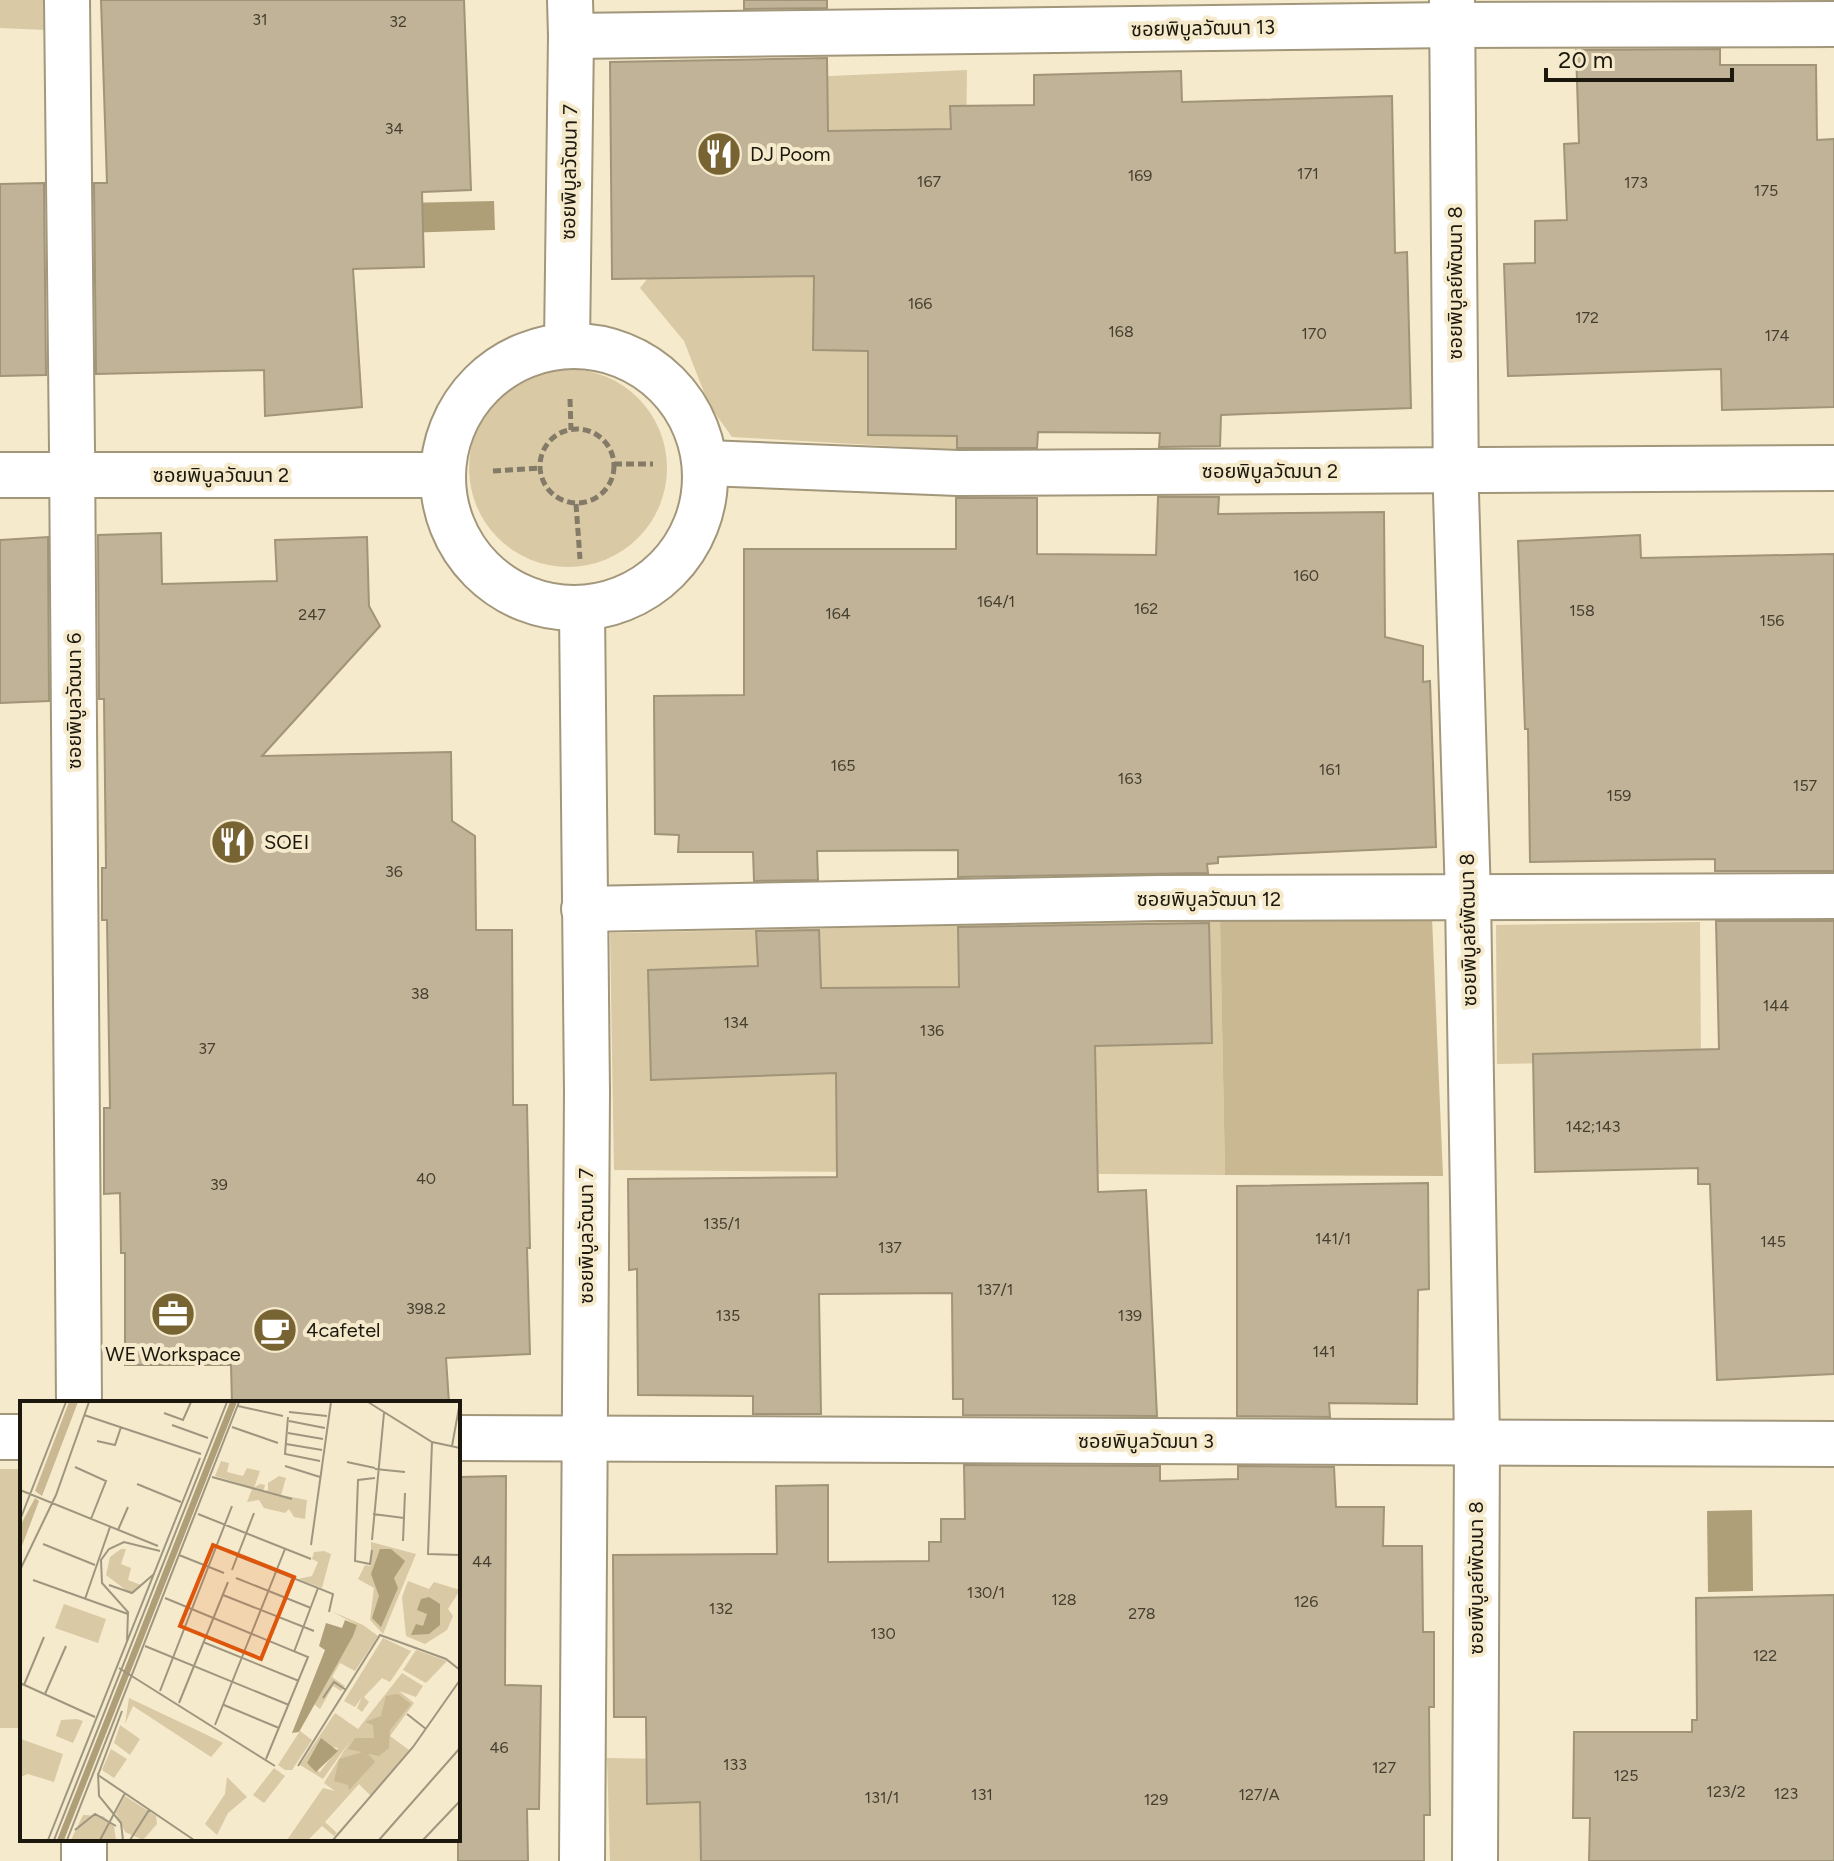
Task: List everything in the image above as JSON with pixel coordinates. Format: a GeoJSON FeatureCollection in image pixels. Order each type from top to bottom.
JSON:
{"type":"FeatureCollection","features":[{"type":"Feature","properties":{"kind":"street","name":"ซอยพิบูลวัฒนา 6"},"geometry":{"type":"LineString","coordinates":[[67,0],[79,1401]]}},
{"type":"Feature","properties":{"kind":"street","name":"ซอยพิบูลวัฒนา 13"},"geometry":{"type":"LineString","coordinates":[[570,18],[1452,12],[1834,24]]}},
{"type":"Feature","properties":{"kind":"street","name":"ซอยพิบูลย์พัฒนา 8"},"geometry":{"type":"LineString","coordinates":[[1452,12],[1456,471],[1468,898],[1477,1442],[1475,1861]]}},
{"type":"Feature","properties":{"kind":"street","name":"ซอยพิบูลวัฒนา 7"},"geometry":{"type":"LineString","coordinates":[[567,345],[570,18]]}},
{"type":"Feature","properties":{"kind":"street"},"geometry":{"type":"LineString","coordinates":[[567,345],[607,349],[642,364],[672,388],[694,420],[706,463],[705,496],[692,539],[664,575],[626,599],[582,610],[539,605],[500,587],[468,558],[447,520],[442,475],[448,438],[466,402],[493,373],[528,353],[567,345]]}},
{"type":"Feature","properties":{"kind":"street","name":"ซอยพิบูลวัฒนา 2"},"geometry":{"type":"LineString","coordinates":[[706,463],[958,473],[1834,468]]}},
{"type":"Feature","properties":{"kind":"street","name":"ซอยพิบูลวัฒนา 2"},"geometry":{"type":"LineString","coordinates":[[0,475],[442,475]]}},
{"type":"Feature","properties":{"kind":"street","name":"ซอยพิบูลวัฒนา 7"},"geometry":{"type":"LineString","coordinates":[[582,610],[587,1092],[582,1861]]}},
{"type":"Feature","properties":{"kind":"street","name":"ซอยพิบูลวัฒนา 12"},"geometry":{"type":"LineString","coordinates":[[584,909],[1159,898],[1834,896]]}},
{"type":"Feature","properties":{"kind":"street","name":"ซอยพิบูลวัฒนา 3"},"geometry":{"type":"LineString","coordinates":[[460,1438],[1834,1444]]}},
{"type":"Feature","properties":{"kind":"path"},"geometry":{"type":"LineString","coordinates":[[571,430],[596,434],[612,452],[613,476],[607,487],[599,496],[576,504],[553,496],[540,476],[542,451],[549,441],[571,430]]}},
{"type":"Feature","properties":{"kind":"shaded area"},"geometry":{"type":"Polygon","coordinates":[[[0,0],[46,0],[46,30],[0,28],[0,0]]]}},
{"type":"Feature","properties":{"kind":"shaded area"},"geometry":{"type":"Polygon","coordinates":[[[967,70],[961,450],[732,437],[709,405],[684,341],[640,288],[807,77],[967,70]]]}},
{"type":"Feature","properties":{"kind":"shaded area"},"geometry":{"type":"Polygon","coordinates":[[[494,201],[495,230],[403,233],[403,203],[494,201]]]}},
{"type":"Feature","properties":{"kind":"shaded area"},"geometry":{"type":"Polygon","coordinates":[[[568,369],[606,377],[638,398],[659,430],[667,468],[659,506],[638,538],[606,559],[568,567],[530,559],[498,538],[477,506],[469,468],[477,430],[498,398],[530,377],[568,369]]]}},
{"type":"Feature","properties":{"kind":"shaded area"},"geometry":{"type":"Polygon","coordinates":[[[1432,917],[1443,1176],[1225,1175],[1220,920],[1432,917]]]}},
{"type":"Feature","properties":{"kind":"shaded area"},"geometry":{"type":"Polygon","coordinates":[[[1220,920],[1225,1175],[614,1170],[610,933],[1220,920]]]}},
{"type":"Feature","properties":{"kind":"shaded area"},"geometry":{"type":"Polygon","coordinates":[[[1700,922],[1701,1061],[1497,1064],[1496,925],[1700,922]]]}},
{"type":"Feature","properties":{"kind":"shaded area"},"geometry":{"type":"Polygon","coordinates":[[[0,1469],[20,1469],[20,1728],[0,1728],[0,1469]]]}},
{"type":"Feature","properties":{"kind":"shaded area"},"geometry":{"type":"Polygon","coordinates":[[[1752,1510],[1753,1591],[1708,1592],[1707,1511],[1752,1510]]]}},
{"type":"Feature","properties":{"kind":"shaded area"},"geometry":{"type":"Polygon","coordinates":[[[607,1758],[731,1760],[727,1861],[610,1861],[607,1758]]]}},
{"type":"Feature","properties":{"kind":"building"},"geometry":{"type":"Polygon","coordinates":[[[101,0],[464,0],[471,190],[422,192],[424,267],[353,269],[362,407],[265,416],[264,370],[96,374],[94,183],[107,183],[101,0]]]}},
{"type":"Feature","properties":{"kind":"building"},"geometry":{"type":"Polygon","coordinates":[[[744,0],[827,0],[827,8],[744,9],[744,0]]]}},
{"type":"Feature","properties":{"kind":"building"},"geometry":{"type":"Polygon","coordinates":[[[1720,49],[1720,65],[1816,65],[1817,140],[1834,139],[1834,407],[1722,410],[1721,369],[1508,376],[1504,264],[1535,263],[1535,221],[1567,220],[1564,144],[1579,143],[1576,50],[1720,49]]]}},
{"type":"Feature","properties":{"kind":"building"},"geometry":{"type":"Polygon","coordinates":[[[827,58],[828,131],[951,129],[950,106],[1034,105],[1034,75],[1181,71],[1182,102],[1392,96],[1395,253],[1407,252],[1411,408],[1221,415],[1220,446],[1159,447],[1160,433],[1038,432],[1037,448],[957,448],[957,436],[868,435],[868,351],[813,350],[814,276],[612,279],[610,62],[827,58]]]}},
{"type":"Feature","properties":{"kind":"building"},"geometry":{"type":"Polygon","coordinates":[[[44,183],[46,375],[0,376],[0,184],[44,183]]]}},
{"type":"Feature","properties":{"kind":"building"},"geometry":{"type":"Polygon","coordinates":[[[1158,497],[1219,497],[1218,514],[1384,512],[1385,637],[1423,646],[1423,682],[1430,681],[1436,847],[1218,857],[1218,863],[1207,864],[1208,873],[958,877],[958,850],[817,851],[818,880],[754,881],[753,852],[678,852],[679,835],[655,834],[654,696],[744,695],[744,549],[956,549],[956,498],[1037,498],[1037,554],[1156,555],[1158,497]]]}},
{"type":"Feature","properties":{"kind":"building"},"geometry":{"type":"Polygon","coordinates":[[[161,533],[162,584],[277,581],[275,540],[367,537],[369,606],[380,626],[262,756],[451,752],[452,821],[475,836],[476,930],[512,930],[513,1105],[527,1105],[530,1354],[446,1358],[449,1401],[232,1401],[231,1365],[125,1365],[125,1253],[121,1253],[120,1193],[104,1194],[104,1108],[110,1108],[107,920],[102,920],[102,868],[106,868],[104,699],[99,699],[98,535],[161,533]]]}},
{"type":"Feature","properties":{"kind":"building"},"geometry":{"type":"Polygon","coordinates":[[[1640,535],[1641,558],[1834,554],[1834,871],[1715,871],[1715,859],[1530,862],[1528,729],[1525,729],[1518,541],[1640,535]]]}},
{"type":"Feature","properties":{"kind":"building"},"geometry":{"type":"Polygon","coordinates":[[[48,537],[49,701],[0,703],[0,540],[48,537]]]}},
{"type":"Feature","properties":{"kind":"building"},"geometry":{"type":"Polygon","coordinates":[[[1716,921],[1834,921],[1834,1374],[1717,1380],[1710,1184],[1698,1184],[1698,1168],[1535,1172],[1533,1054],[1719,1049],[1716,921]]]}},
{"type":"Feature","properties":{"kind":"building"},"geometry":{"type":"Polygon","coordinates":[[[1209,923],[1212,1043],[1095,1046],[1098,1192],[1146,1190],[1157,1416],[963,1415],[963,1399],[953,1399],[952,1293],[819,1294],[821,1414],[753,1414],[753,1396],[638,1395],[637,1269],[629,1270],[628,1179],[837,1177],[836,1073],[651,1080],[648,970],[758,966],[756,931],[819,930],[821,988],[959,987],[958,927],[1209,923]]]}},
{"type":"Feature","properties":{"kind":"building"},"geometry":{"type":"Polygon","coordinates":[[[1428,1183],[1429,1289],[1418,1290],[1417,1404],[1329,1403],[1330,1417],[1237,1416],[1237,1186],[1428,1183]]]}},
{"type":"Feature","properties":{"kind":"building"},"geometry":{"type":"Polygon","coordinates":[[[964,1465],[1160,1466],[1160,1481],[1238,1479],[1238,1466],[1334,1467],[1336,1507],[1384,1507],[1383,1546],[1422,1546],[1423,1632],[1434,1632],[1434,1707],[1429,1707],[1430,1815],[1424,1815],[1424,1861],[701,1861],[700,1802],[647,1804],[646,1717],[614,1717],[613,1555],[777,1554],[776,1486],[828,1485],[828,1562],[929,1561],[929,1542],[941,1542],[941,1519],[965,1519],[964,1465]]]}},
{"type":"Feature","properties":{"kind":"building"},"geometry":{"type":"Polygon","coordinates":[[[506,1476],[505,1685],[541,1686],[539,1809],[527,1809],[528,1861],[458,1861],[460,1477],[506,1476]]]}},
{"type":"Feature","properties":{"kind":"building"},"geometry":{"type":"Polygon","coordinates":[[[1834,1595],[1834,1861],[1589,1861],[1590,1818],[1573,1818],[1574,1732],[1692,1732],[1692,1720],[1697,1720],[1696,1598],[1834,1595]]]}},
{"type":"Feature","properties":{"kind":"place","name":"DJ Poom"},"geometry":{"type":"Point","coordinates":[719,154]}},
{"type":"Feature","properties":{"kind":"place","name":"SOEI"},"geometry":{"type":"Point","coordinates":[233,842]}},
{"type":"Feature","properties":{"kind":"place","name":"WE Workspace"},"geometry":{"type":"Point","coordinates":[173,1314]}},
{"type":"Feature","properties":{"kind":"place","name":"4cafetel"},"geometry":{"type":"Point","coordinates":[275,1330]}}]}
